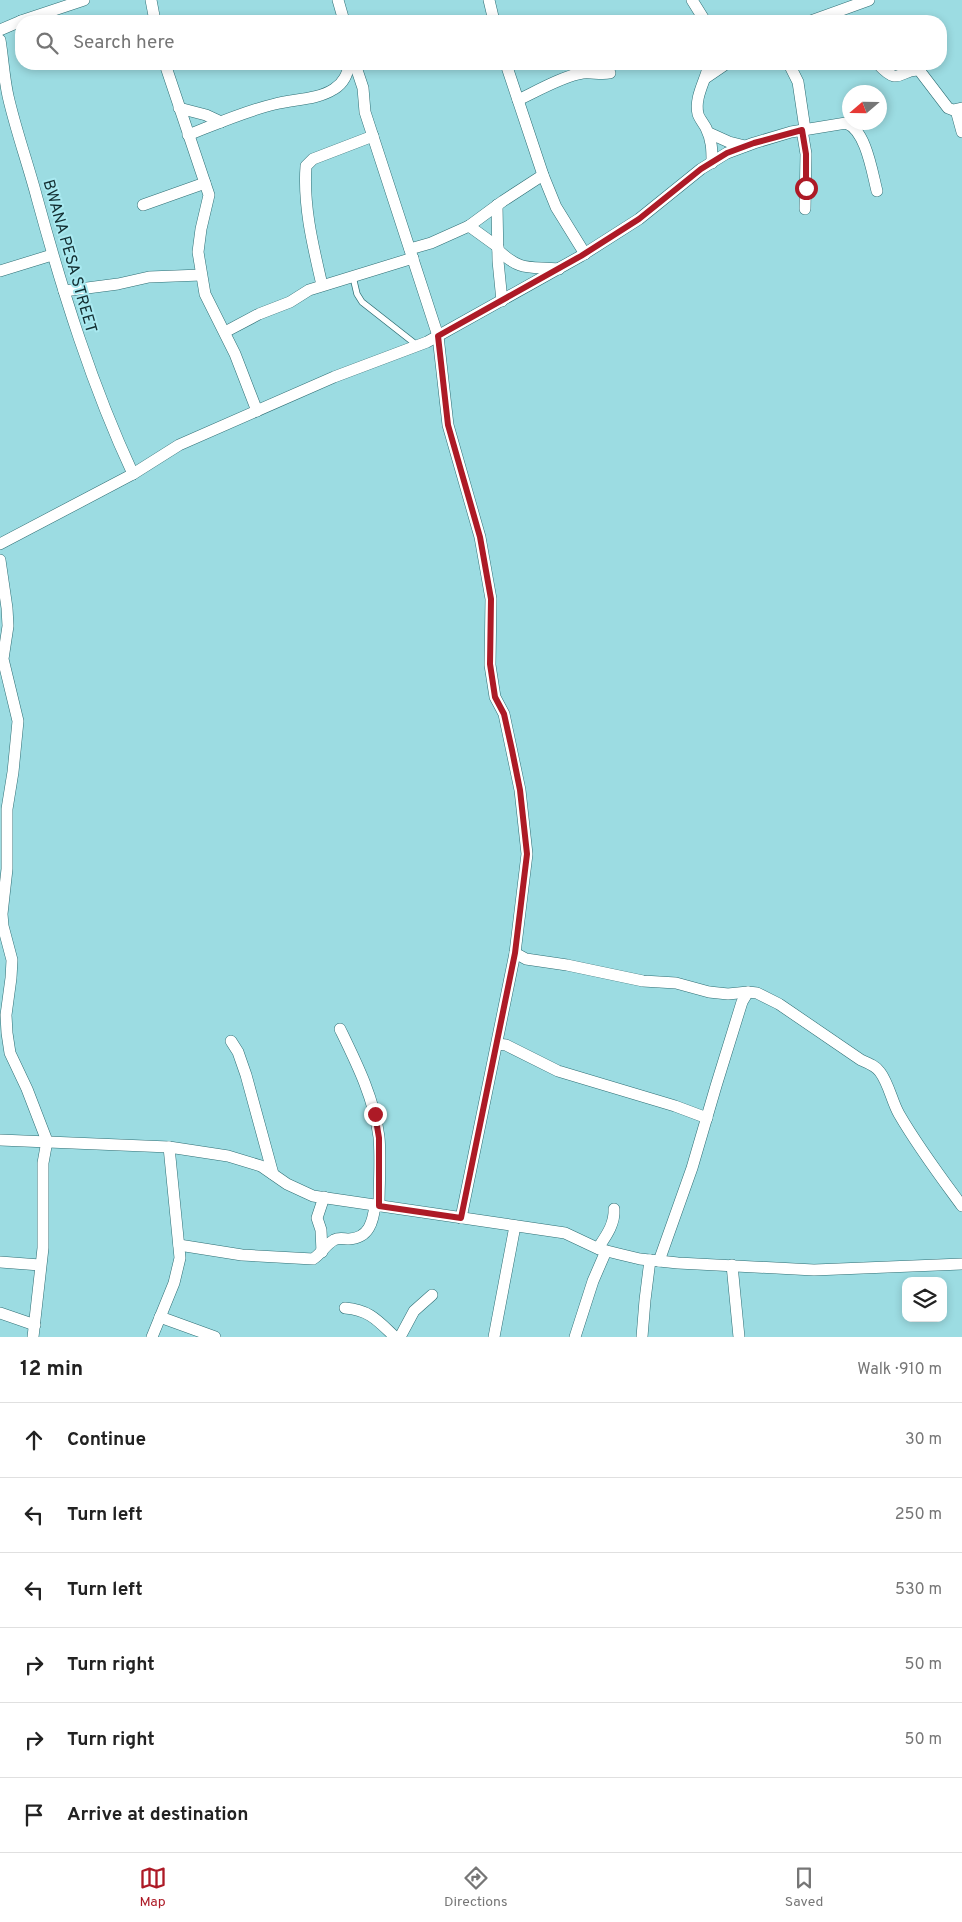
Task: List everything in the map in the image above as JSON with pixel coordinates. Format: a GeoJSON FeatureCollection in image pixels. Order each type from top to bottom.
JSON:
{"type":"FeatureCollection","features":[{"type":"Feature","properties":{"kind":"street"},"geometry":{"type":"LineString","coordinates":[[39,15],[84,0]]}},
{"type":"Feature","properties":{"kind":"street"},"geometry":{"type":"LineString","coordinates":[[151,0],[154,15]]}},
{"type":"Feature","properties":{"kind":"street"},"geometry":{"type":"LineString","coordinates":[[338,0],[342,15]]}},
{"type":"Feature","properties":{"kind":"street"},"geometry":{"type":"LineString","coordinates":[[488,0],[492,15]]}},
{"type":"Feature","properties":{"kind":"street"},"geometry":{"type":"LineString","coordinates":[[692,0],[701,15]]}},
{"type":"Feature","properties":{"kind":"street"},"geometry":{"type":"LineString","coordinates":[[828,15],[869,0]]}},
{"type":"Feature","properties":{"kind":"street"},"geometry":{"type":"LineString","coordinates":[[0,30],[15,24]]}},
{"type":"Feature","properties":{"kind":"street","name":"BWANA PESA STREET"},"geometry":{"type":"LineString","coordinates":[[0,40],[8,95],[52,255],[79,341],[109,422],[133,474]]}},
{"type":"Feature","properties":{"kind":"street"},"geometry":{"type":"LineString","coordinates":[[167,70],[209,195],[198,252],[205,294],[236,354],[257,411]]}},
{"type":"Feature","properties":{"kind":"street"},"geometry":{"type":"LineString","coordinates":[[188,135],[275,104],[314,96],[335,89],[346,78],[348,70]]}},
{"type":"Feature","properties":{"kind":"street"},"geometry":{"type":"LineString","coordinates":[[357,70],[363,88],[365,112],[438,336],[448,425],[480,537],[491,599],[490,664],[495,697],[504,714],[520,790],[527,854],[515,953],[461,1218]]}},
{"type":"Feature","properties":{"kind":"street"},"geometry":{"type":"LineString","coordinates":[[508,70],[543,175],[556,207],[585,254]]}},
{"type":"Feature","properties":{"kind":"street"},"geometry":{"type":"LineString","coordinates":[[708,70],[707,77],[698,96],[698,114],[709,133],[713,146],[712,163]]}},
{"type":"Feature","properties":{"kind":"street"},"geometry":{"type":"LineString","coordinates":[[707,77],[717,70]]}},
{"type":"Feature","properties":{"kind":"street"},"geometry":{"type":"LineString","coordinates":[[792,70],[798,82],[804,130],[806,154],[804,209]]}},
{"type":"Feature","properties":{"kind":"street"},"geometry":{"type":"LineString","coordinates":[[885,70],[890,75],[897,76],[915,70]]}},
{"type":"Feature","properties":{"kind":"street"},"geometry":{"type":"LineString","coordinates":[[920,70],[948,108],[959,109],[962,132]]}},
{"type":"Feature","properties":{"kind":"street"},"geometry":{"type":"LineString","coordinates":[[518,100],[542,88],[584,73],[610,74]]}},
{"type":"Feature","properties":{"kind":"street"},"geometry":{"type":"LineString","coordinates":[[179,108],[206,115],[221,122]]}},
{"type":"Feature","properties":{"kind":"street"},"geometry":{"type":"LineString","coordinates":[[0,544],[133,474],[178,446],[334,377],[418,346],[438,336],[585,254],[639,219],[701,169],[727,153],[745,146],[804,130],[846,123],[853,125],[858,131],[877,191]]}},
{"type":"Feature","properties":{"kind":"street"},"geometry":{"type":"LineString","coordinates":[[709,133],[729,142],[745,146]]}},
{"type":"Feature","properties":{"kind":"street"},"geometry":{"type":"LineString","coordinates":[[322,285],[308,216],[305,192],[306,166],[313,159],[373,136]]}},
{"type":"Feature","properties":{"kind":"street"},"geometry":{"type":"LineString","coordinates":[[225,332],[290,302],[309,290],[353,277],[412,253],[469,226],[543,175]]}},
{"type":"Feature","properties":{"kind":"street"},"geometry":{"type":"LineString","coordinates":[[143,205],[205,183]]}},
{"type":"Feature","properties":{"kind":"street"},"geometry":{"type":"LineString","coordinates":[[497,205],[502,301]]}},
{"type":"Feature","properties":{"kind":"street"},"geometry":{"type":"LineString","coordinates":[[469,226],[498,248],[515,264],[526,268],[559,269]]}},
{"type":"Feature","properties":{"kind":"street"},"geometry":{"type":"LineString","coordinates":[[0,271],[52,255]]}},
{"type":"Feature","properties":{"kind":"street"},"geometry":{"type":"LineString","coordinates":[[64,291],[118,284],[149,277],[201,275]]}},
{"type":"Feature","properties":{"kind":"street"},"geometry":{"type":"LineString","coordinates":[[0,560],[8,626],[1,656],[18,721],[7,809],[7,869],[2,914],[2,926],[12,960],[6,1033],[10,1052],[47,1141],[43,1163],[43,1248],[34,1331],[0,1313]]}},
{"type":"Feature","properties":{"kind":"street"},"geometry":{"type":"LineString","coordinates":[[515,953],[526,959],[643,981],[676,983],[728,994],[757,993],[779,1004],[881,1073],[893,1104],[905,1124],[930,1164],[962,1206]]}},
{"type":"Feature","properties":{"kind":"street"},"geometry":{"type":"LineString","coordinates":[[642,1337],[644,1300],[655,1260],[692,1168],[742,1002],[748,992]]}},
{"type":"Feature","properties":{"kind":"street"},"geometry":{"type":"LineString","coordinates":[[179,1246],[242,1256],[306,1260],[314,1259],[332,1241],[338,1238],[348,1239],[364,1236],[369,1229],[377,1206],[379,1138],[375,1114],[366,1084],[340,1029]]}},
{"type":"Feature","properties":{"kind":"street"},"geometry":{"type":"LineString","coordinates":[[231,1041],[238,1052],[246,1075],[273,1174]]}},
{"type":"Feature","properties":{"kind":"street"},"geometry":{"type":"LineString","coordinates":[[497,1044],[506,1045],[558,1071],[675,1106],[707,1118]]}},
{"type":"Feature","properties":{"kind":"street"},"geometry":{"type":"LineString","coordinates":[[0,1140],[169,1147],[228,1156],[261,1166],[287,1184],[313,1196],[565,1232],[602,1249],[655,1260],[814,1270],[870,1266],[962,1264]]}},
{"type":"Feature","properties":{"kind":"street"},"geometry":{"type":"LineString","coordinates":[[152,1337],[174,1283],[180,1258],[169,1147]]}},
{"type":"Feature","properties":{"kind":"street"},"geometry":{"type":"LineString","coordinates":[[322,1252],[321,1230],[317,1218],[324,1198]]}},
{"type":"Feature","properties":{"kind":"street"},"geometry":{"type":"LineString","coordinates":[[574,1337],[613,1220],[614,1209]]}},
{"type":"Feature","properties":{"kind":"street"},"geometry":{"type":"LineString","coordinates":[[494,1337],[515,1226]]}},
{"type":"Feature","properties":{"kind":"street"},"geometry":{"type":"LineString","coordinates":[[0,1262],[40,1264]]}},
{"type":"Feature","properties":{"kind":"street"},"geometry":{"type":"LineString","coordinates":[[732,1265],[738,1337]]}},
{"type":"Feature","properties":{"kind":"street"},"geometry":{"type":"LineString","coordinates":[[400,1337],[414,1310],[432,1295]]}},
{"type":"Feature","properties":{"kind":"street"},"geometry":{"type":"LineString","coordinates":[[345,1308],[363,1310],[370,1314],[395,1337]]}},
{"type":"Feature","properties":{"kind":"street"},"geometry":{"type":"LineString","coordinates":[[160,1317],[215,1337]]}},
{"type":"Feature","properties":{"kind":"lane"},"geometry":{"type":"LineString","coordinates":[[353,277],[357,294],[362,302],[418,346]]}},
{"type":"Feature","properties":{"kind":"route"},"geometry":{"type":"LineString","coordinates":[[375,1114],[379,1138],[379,1206],[461,1218],[515,953],[527,854],[520,790],[504,714],[495,697],[490,664],[491,599],[480,537],[448,425],[438,336],[581,256],[639,219],[701,169],[727,153],[754,143],[802,130],[806,154],[806,188]]}}]}
